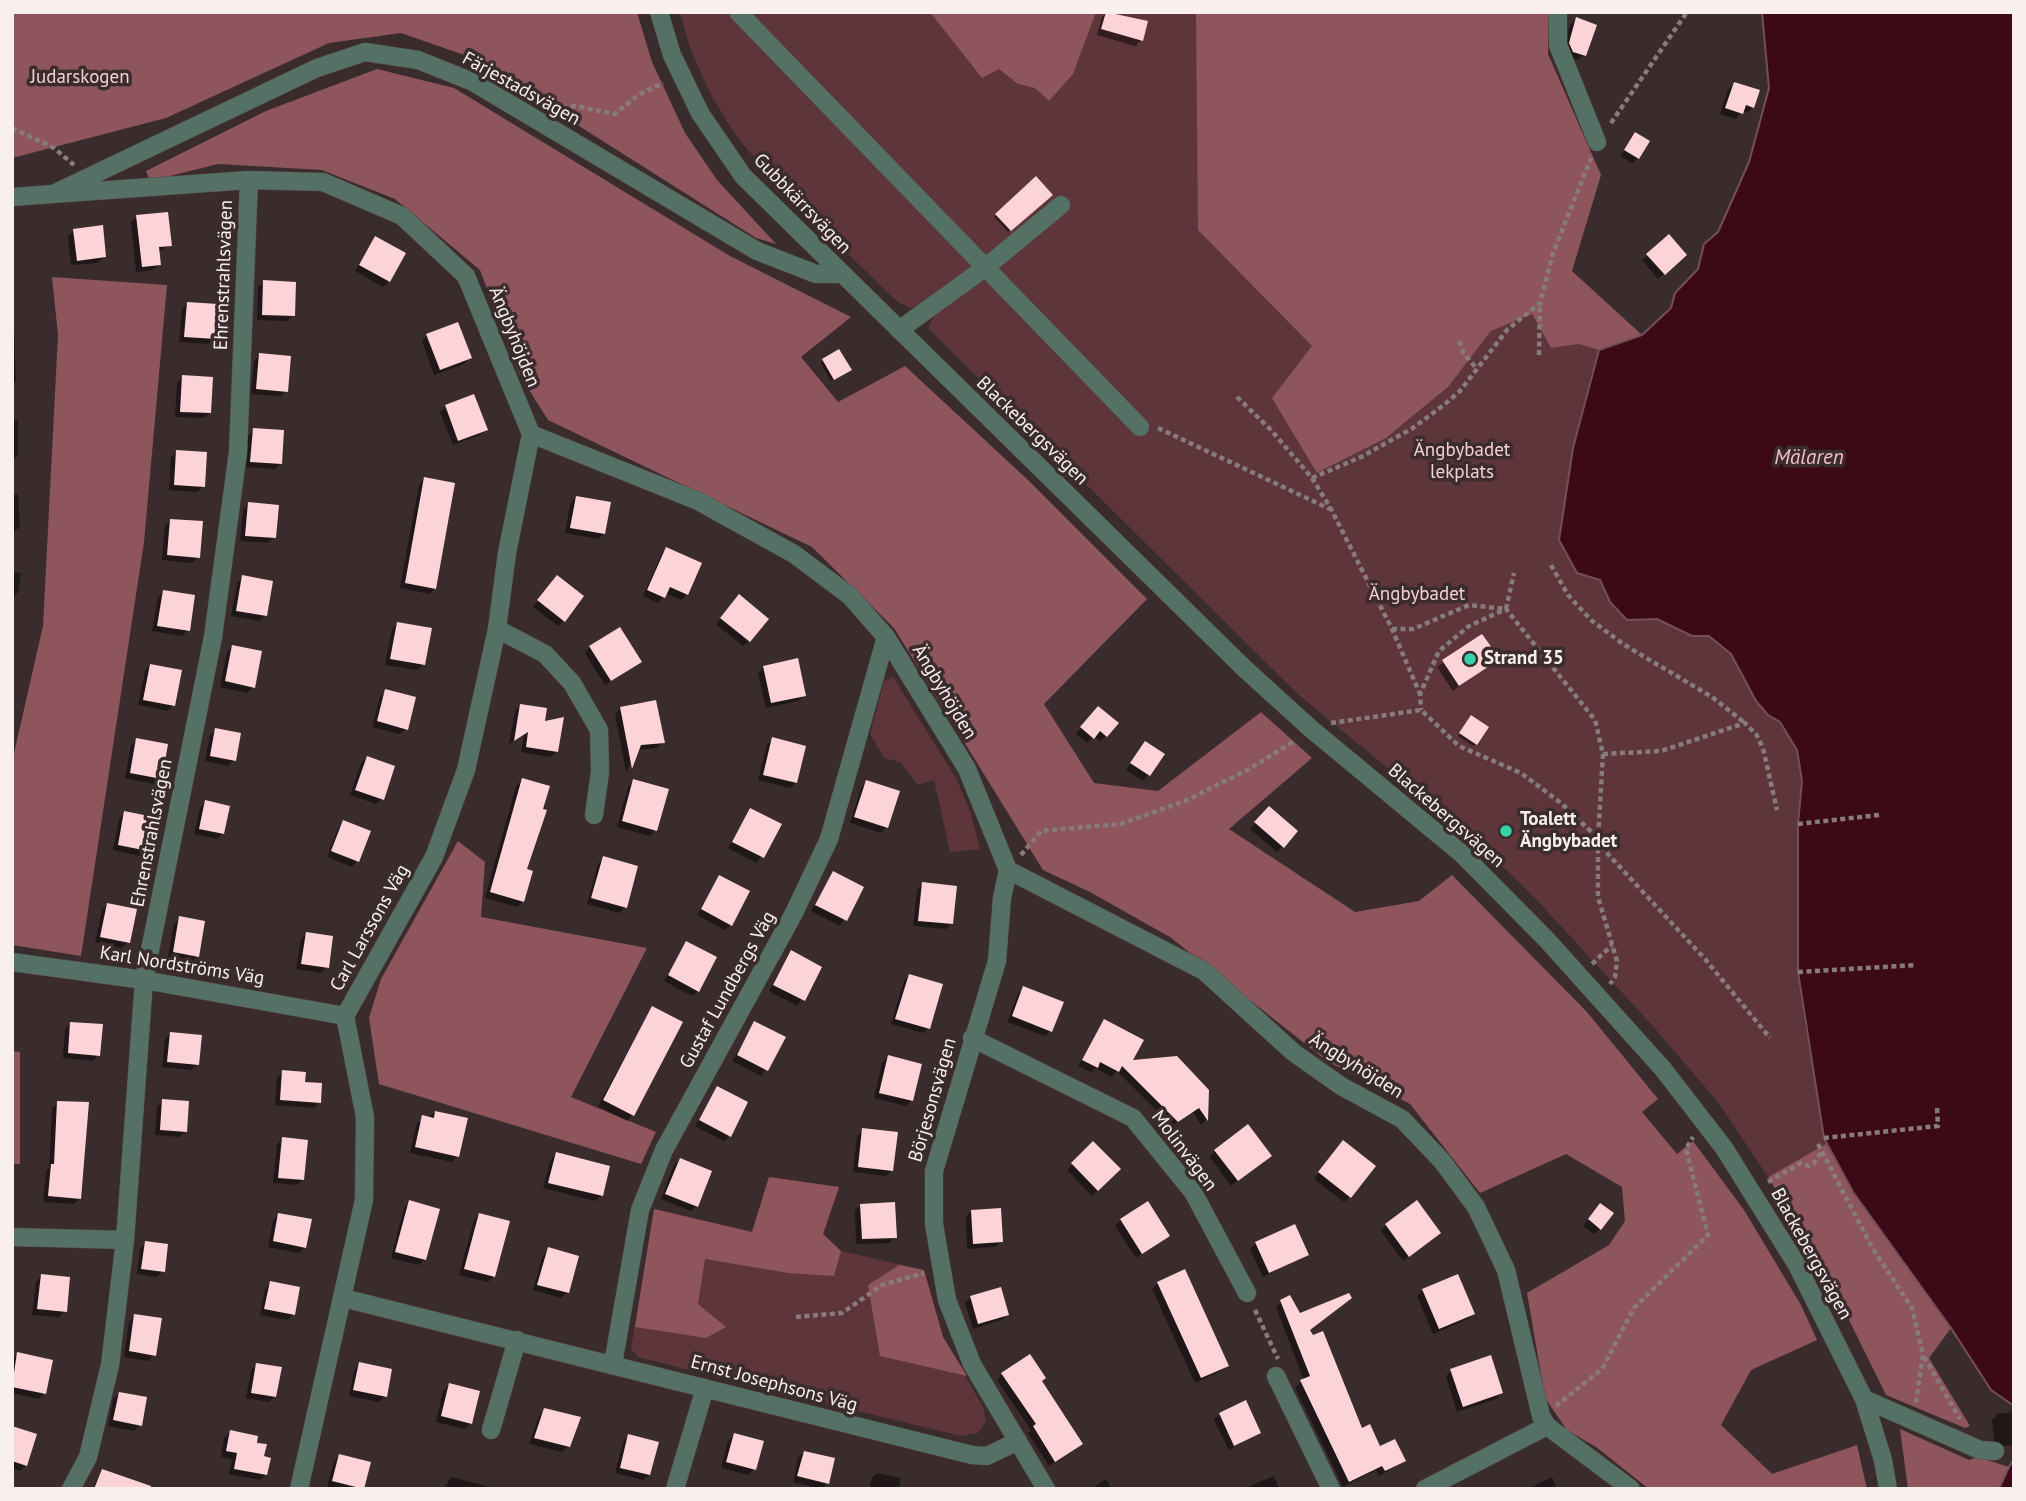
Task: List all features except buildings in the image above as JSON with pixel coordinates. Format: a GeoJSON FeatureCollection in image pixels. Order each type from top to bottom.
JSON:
{"type":"FeatureCollection","features":[{"type":"Feature","properties":{"kind":"street","name":"Gubbkärrsvägen"},"geometry":{"type":"LineString","coordinates":[[659,12],[672,55],[700,113],[743,176],[842,274]]}},
{"type":"Feature","properties":{"kind":"street"},"geometry":{"type":"LineString","coordinates":[[737,12],[1140,427]]}},
{"type":"Feature","properties":{"kind":"street"},"geometry":{"type":"LineString","coordinates":[[1558,12],[1558,45],[1597,142]]}},
{"type":"Feature","properties":{"kind":"street","name":"Färjestadsvägen"},"geometry":{"type":"LineString","coordinates":[[12,197],[53,194],[317,68],[365,52],[418,60],[473,82],[757,251],[816,274],[842,274]]}},
{"type":"Feature","properties":{"kind":"street","name":"Ängbyhöjden"},"geometry":{"type":"LineString","coordinates":[[53,194],[249,180],[323,182],[402,216],[466,276],[531,434],[698,501],[794,554],[850,596],[886,637],[967,769],[1009,870],[1204,971],[1293,1052],[1341,1086],[1402,1119],[1442,1161],[1476,1207],[1506,1270],[1541,1416],[1546,1426]]}},
{"type":"Feature","properties":{"kind":"street","name":"Ehrenstrahlsvägen"},"geometry":{"type":"LineString","coordinates":[[71,1489],[88,1457],[110,1365],[125,1240],[144,980],[213,637],[237,452],[249,180]]}},
{"type":"Feature","properties":{"kind":"street"},"geometry":{"type":"LineString","coordinates":[[899,330],[986,267],[1061,205]]}},
{"type":"Feature","properties":{"kind":"street","name":"Blackebergsvägen"},"geometry":{"type":"LineString","coordinates":[[842,274],[1234,658],[1304,733],[1462,854],[1594,992],[1663,1069],[1724,1148],[1797,1265],[1864,1399],[1884,1460],[1888,1489]]}},
{"type":"Feature","properties":{"kind":"street","name":"Carl Larssons Väg"},"geometry":{"type":"LineString","coordinates":[[299,1489],[364,1200],[366,1117],[345,1016],[434,857],[466,770],[497,629],[507,552],[531,434]]}},
{"type":"Feature","properties":{"kind":"street"},"geometry":{"type":"LineString","coordinates":[[497,629],[545,654],[572,682],[599,730],[600,772],[594,815]]}},
{"type":"Feature","properties":{"kind":"street","name":"Gustaf Lundbergs Väg"},"geometry":{"type":"LineString","coordinates":[[613,1364],[639,1210],[664,1150],[794,913],[828,839],[886,637]]}},
{"type":"Feature","properties":{"kind":"street","name":"Börjesonsvägen"},"geometry":{"type":"LineString","coordinates":[[1009,870],[1002,898],[998,961],[972,1038],[934,1171],[934,1224],[947,1300],[972,1364],[1046,1489]]}},
{"type":"Feature","properties":{"kind":"street","name":"Karl Nordströms Väg"},"geometry":{"type":"LineString","coordinates":[[12,962],[144,980],[345,1016]]}},
{"type":"Feature","properties":{"kind":"street","name":"Molinvägen"},"geometry":{"type":"LineString","coordinates":[[972,1038],[1133,1118],[1192,1192],[1247,1293]]}},
{"type":"Feature","properties":{"kind":"street"},"geometry":{"type":"LineString","coordinates":[[12,1237],[125,1240]]}},
{"type":"Feature","properties":{"kind":"street","name":"Ernst Josephsons Väg"},"geometry":{"type":"LineString","coordinates":[[343,1298],[972,1455],[987,1456],[1018,1441]]}},
{"type":"Feature","properties":{"kind":"street"},"geometry":{"type":"LineString","coordinates":[[491,1430],[517,1340]]}},
{"type":"Feature","properties":{"kind":"street"},"geometry":{"type":"LineString","coordinates":[[1276,1376],[1331,1489]]}},
{"type":"Feature","properties":{"kind":"street"},"geometry":{"type":"LineString","coordinates":[[675,1489],[705,1388]]}},
{"type":"Feature","properties":{"kind":"street"},"geometry":{"type":"LineString","coordinates":[[1864,1399],[1971,1446],[1995,1451]]}},
{"type":"Feature","properties":{"kind":"street"},"geometry":{"type":"LineString","coordinates":[[1426,1489],[1546,1426],[1631,1489]]}},
{"type":"Feature","properties":{"kind":"path"},"geometry":{"type":"LineString","coordinates":[[1539,355],[1540,303],[1553,253],[1597,142],[1654,64],[1687,12]]}},
{"type":"Feature","properties":{"kind":"path"},"geometry":{"type":"LineString","coordinates":[[522,111],[576,106],[615,114],[640,94],[663,83]]}},
{"type":"Feature","properties":{"kind":"path"},"geometry":{"type":"LineString","coordinates":[[12,128],[54,148],[88,176]]}},
{"type":"Feature","properties":{"kind":"path"},"geometry":{"type":"LineString","coordinates":[[1312,478],[1361,457],[1413,428],[1460,391],[1507,330],[1540,303]]}},
{"type":"Feature","properties":{"kind":"path"},"geometry":{"type":"LineString","coordinates":[[1459,341],[1463,352],[1477,369]]}},
{"type":"Feature","properties":{"kind":"path"},"geometry":{"type":"LineString","coordinates":[[1237,397],[1271,430],[1312,478],[1331,509],[1392,629],[1420,694],[1420,710],[1459,746],[1521,773],[1598,838],[1606,852],[1705,959],[1770,1038]]}},
{"type":"Feature","properties":{"kind":"path"},"geometry":{"type":"LineString","coordinates":[[1140,427],[1164,429],[1331,509]]}},
{"type":"Feature","properties":{"kind":"path"},"geometry":{"type":"LineString","coordinates":[[1551,565],[1568,595],[1591,620],[1623,644],[1712,697],[1756,734],[1763,748],[1777,810]]}},
{"type":"Feature","properties":{"kind":"path"},"geometry":{"type":"LineString","coordinates":[[1420,694],[1439,651],[1453,637],[1506,609],[1514,573]]}},
{"type":"Feature","properties":{"kind":"path"},"geometry":{"type":"LineString","coordinates":[[1392,629],[1413,629],[1469,605],[1506,609],[1595,720],[1602,754],[1598,897],[1617,961],[1615,977],[1609,984],[1605,980],[1594,992]]}},
{"type":"Feature","properties":{"kind":"path"},"geometry":{"type":"LineString","coordinates":[[1009,870],[1041,831],[1120,824],[1185,801],[1249,769],[1304,733],[1357,717],[1420,710]]}},
{"type":"Feature","properties":{"kind":"path"},"geometry":{"type":"LineString","coordinates":[[1602,754],[1661,751],[1745,723]]}},
{"type":"Feature","properties":{"kind":"path"},"geometry":{"type":"LineString","coordinates":[[1798,824],[1879,815]]}},
{"type":"Feature","properties":{"kind":"path"},"geometry":{"type":"LineString","coordinates":[[1591,965],[1612,945]]}},
{"type":"Feature","properties":{"kind":"path"},"geometry":{"type":"LineString","coordinates":[[1798,972],[1916,965]]}},
{"type":"Feature","properties":{"kind":"path"},"geometry":{"type":"LineString","coordinates":[[1824,1138],[1938,1126],[1937,1108]]}},
{"type":"Feature","properties":{"kind":"path"},"geometry":{"type":"LineString","coordinates":[[1577,1392],[1602,1369],[1634,1308],[1708,1235],[1686,1149],[1696,1130],[1703,1142]]}},
{"type":"Feature","properties":{"kind":"path"},"geometry":{"type":"LineString","coordinates":[[1818,1144],[1872,1249],[1912,1308],[1923,1356],[1965,1428],[1971,1446]]}},
{"type":"Feature","properties":{"kind":"path"},"geometry":{"type":"LineString","coordinates":[[1768,1182],[1801,1163],[1809,1166],[1822,1152]]}},
{"type":"Feature","properties":{"kind":"path"},"geometry":{"type":"LineString","coordinates":[[796,1317],[842,1313],[882,1285],[942,1267]]}},
{"type":"Feature","properties":{"kind":"path"},"geometry":{"type":"LineString","coordinates":[[1247,1293],[1279,1361],[1276,1376]]}},
{"type":"Feature","properties":{"kind":"path"},"geometry":{"type":"LineString","coordinates":[[1910,1420],[1923,1356]]}},
{"type":"Feature","properties":{"kind":"green space","name":"Judarskogen"},"geometry":{"type":"Polygon","coordinates":[[[12,12],[637,12],[652,62],[685,133],[717,180],[776,244],[756,238],[470,57],[401,33],[329,43],[166,118],[12,158],[12,12]]]}},
{"type":"Feature","properties":{"kind":"green space"},"geometry":{"type":"Polygon","coordinates":[[[680,12],[1239,12],[1198,229],[1312,346],[1317,473],[1386,438],[1448,387],[1491,331],[1532,314],[1551,348],[1579,344],[1599,350],[1573,448],[1559,540],[1600,580],[1610,602],[1627,620],[1657,619],[1692,636],[1709,636],[1731,654],[1756,701],[1768,715],[1780,722],[1797,750],[1802,781],[1798,824],[1798,972],[1826,1144],[1768,1177],[1718,1102],[1652,1025],[1535,898],[1474,839],[1300,696],[928,328],[934,316],[922,304],[910,308],[899,303],[781,190],[734,133],[709,91],[690,48],[680,12]]]}},
{"type":"Feature","properties":{"kind":"green space"},"geometry":{"type":"Polygon","coordinates":[[[930,12],[1096,12],[1073,74],[1049,101],[1035,88],[1018,84],[999,69],[982,78],[930,12]]]}},
{"type":"Feature","properties":{"kind":"green space"},"geometry":{"type":"Polygon","coordinates":[[[1196,12],[1549,12],[1548,54],[1601,175],[1572,271],[1642,335],[1599,350],[1579,344],[1551,348],[1532,314],[1491,331],[1448,387],[1386,438],[1317,473],[1272,398],[1312,346],[1198,230],[1196,12]]]}},
{"type":"Feature","properties":{"kind":"green space"},"geometry":{"type":"Polygon","coordinates":[[[377,69],[454,88],[730,256],[851,317],[801,357],[838,402],[905,366],[1028,480],[1147,599],[1044,704],[1094,783],[1158,791],[1261,712],[1312,758],[1229,829],[1355,912],[1419,901],[1452,875],[1587,1012],[1658,1099],[1642,1112],[1677,1154],[1693,1141],[1744,1210],[1801,1305],[1817,1340],[1751,1370],[1721,1425],[1772,1474],[1857,1445],[1867,1489],[1649,1489],[1596,1447],[1567,1430],[1545,1398],[1527,1293],[1609,1245],[1625,1221],[1622,1187],[1566,1154],[1480,1193],[1410,1104],[1327,1061],[1170,937],[1088,891],[1043,870],[894,628],[812,547],[548,420],[519,374],[480,270],[395,199],[322,170],[218,164],[150,181],[146,171],[266,111],[377,69]]]}},
{"type":"Feature","properties":{"kind":"green space"},"geometry":{"type":"Polygon","coordinates":[[[52,277],[167,285],[144,542],[81,956],[12,945],[12,762],[43,626],[58,335],[52,277]]]}},
{"type":"Feature","properties":{"kind":"green space"},"geometry":{"type":"Polygon","coordinates":[[[893,677],[957,780],[971,814],[980,849],[950,852],[934,780],[918,785],[900,762],[884,758],[870,734],[884,681],[893,677]]]}},
{"type":"Feature","properties":{"kind":"green space"},"geometry":{"type":"Polygon","coordinates":[[[458,841],[485,862],[481,917],[647,948],[571,1097],[656,1132],[641,1164],[379,1084],[369,1018],[381,979],[458,841]]]}},
{"type":"Feature","properties":{"kind":"green space"},"geometry":{"type":"Polygon","coordinates":[[[12,1051],[20,1052],[20,1164],[12,1164],[12,1051]]]}},
{"type":"Feature","properties":{"kind":"green space"},"geometry":{"type":"Polygon","coordinates":[[[1826,1144],[1853,1192],[1951,1328],[1929,1358],[1970,1426],[1965,1428],[1886,1395],[1824,1269],[1768,1177],[1826,1144]]]}},
{"type":"Feature","properties":{"kind":"green space"},"geometry":{"type":"Polygon","coordinates":[[[769,1177],[839,1187],[823,1235],[841,1251],[924,1270],[943,1337],[983,1407],[986,1421],[978,1433],[961,1436],[638,1357],[631,1349],[654,1209],[752,1232],[769,1177]]]}},
{"type":"Feature","properties":{"kind":"green space"},"geometry":{"type":"Polygon","coordinates":[[[769,1177],[839,1187],[823,1234],[841,1251],[834,1276],[788,1273],[705,1259],[698,1304],[726,1327],[706,1338],[635,1327],[654,1209],[752,1232],[769,1177]]]}},
{"type":"Feature","properties":{"kind":"green space"},"geometry":{"type":"Polygon","coordinates":[[[899,1265],[924,1270],[943,1337],[967,1376],[880,1356],[868,1285],[899,1265]]]}},
{"type":"Feature","properties":{"kind":"green space"},"geometry":{"type":"Polygon","coordinates":[[[1900,1429],[1969,1460],[1978,1457],[2009,1467],[1999,1489],[1908,1489],[1900,1429]]]}},
{"type":"Feature","properties":{"kind":"water","name":"Mälaren"},"geometry":{"type":"Polygon","coordinates":[[[1762,12],[2014,12],[2014,1406],[1991,1390],[1951,1328],[1853,1192],[1824,1138],[1798,972],[1798,824],[1802,781],[1797,750],[1780,722],[1768,715],[1756,701],[1731,654],[1709,636],[1692,636],[1657,619],[1627,620],[1610,602],[1600,580],[1577,573],[1559,540],[1573,448],[1599,350],[1642,335],[1671,308],[1675,293],[1698,269],[1704,244],[1718,232],[1749,162],[1769,88],[1762,12]]]}},
{"type":"Feature","properties":{"kind":"water"},"geometry":{"type":"Polygon","coordinates":[[[2014,1459],[2014,1489],[1999,1489],[2009,1467],[2014,1459]]]}},
{"type":"Feature","properties":{"kind":"place","name":"Strand 35"},"geometry":{"type":"Point","coordinates":[1470,659]}},
{"type":"Feature","properties":{"kind":"place","name":"Toalett Ängbybadet"},"geometry":{"type":"Point","coordinates":[1506,831]}},
{"type":"Feature","properties":{"kind":"park label","name":"Ängbybadet lekplats"},"geometry":{"type":"Point","coordinates":[1462,462]}},
{"type":"Feature","properties":{"kind":"park label","name":"Ängbybadet"},"geometry":{"type":"Point","coordinates":[1417,595]}}]}
